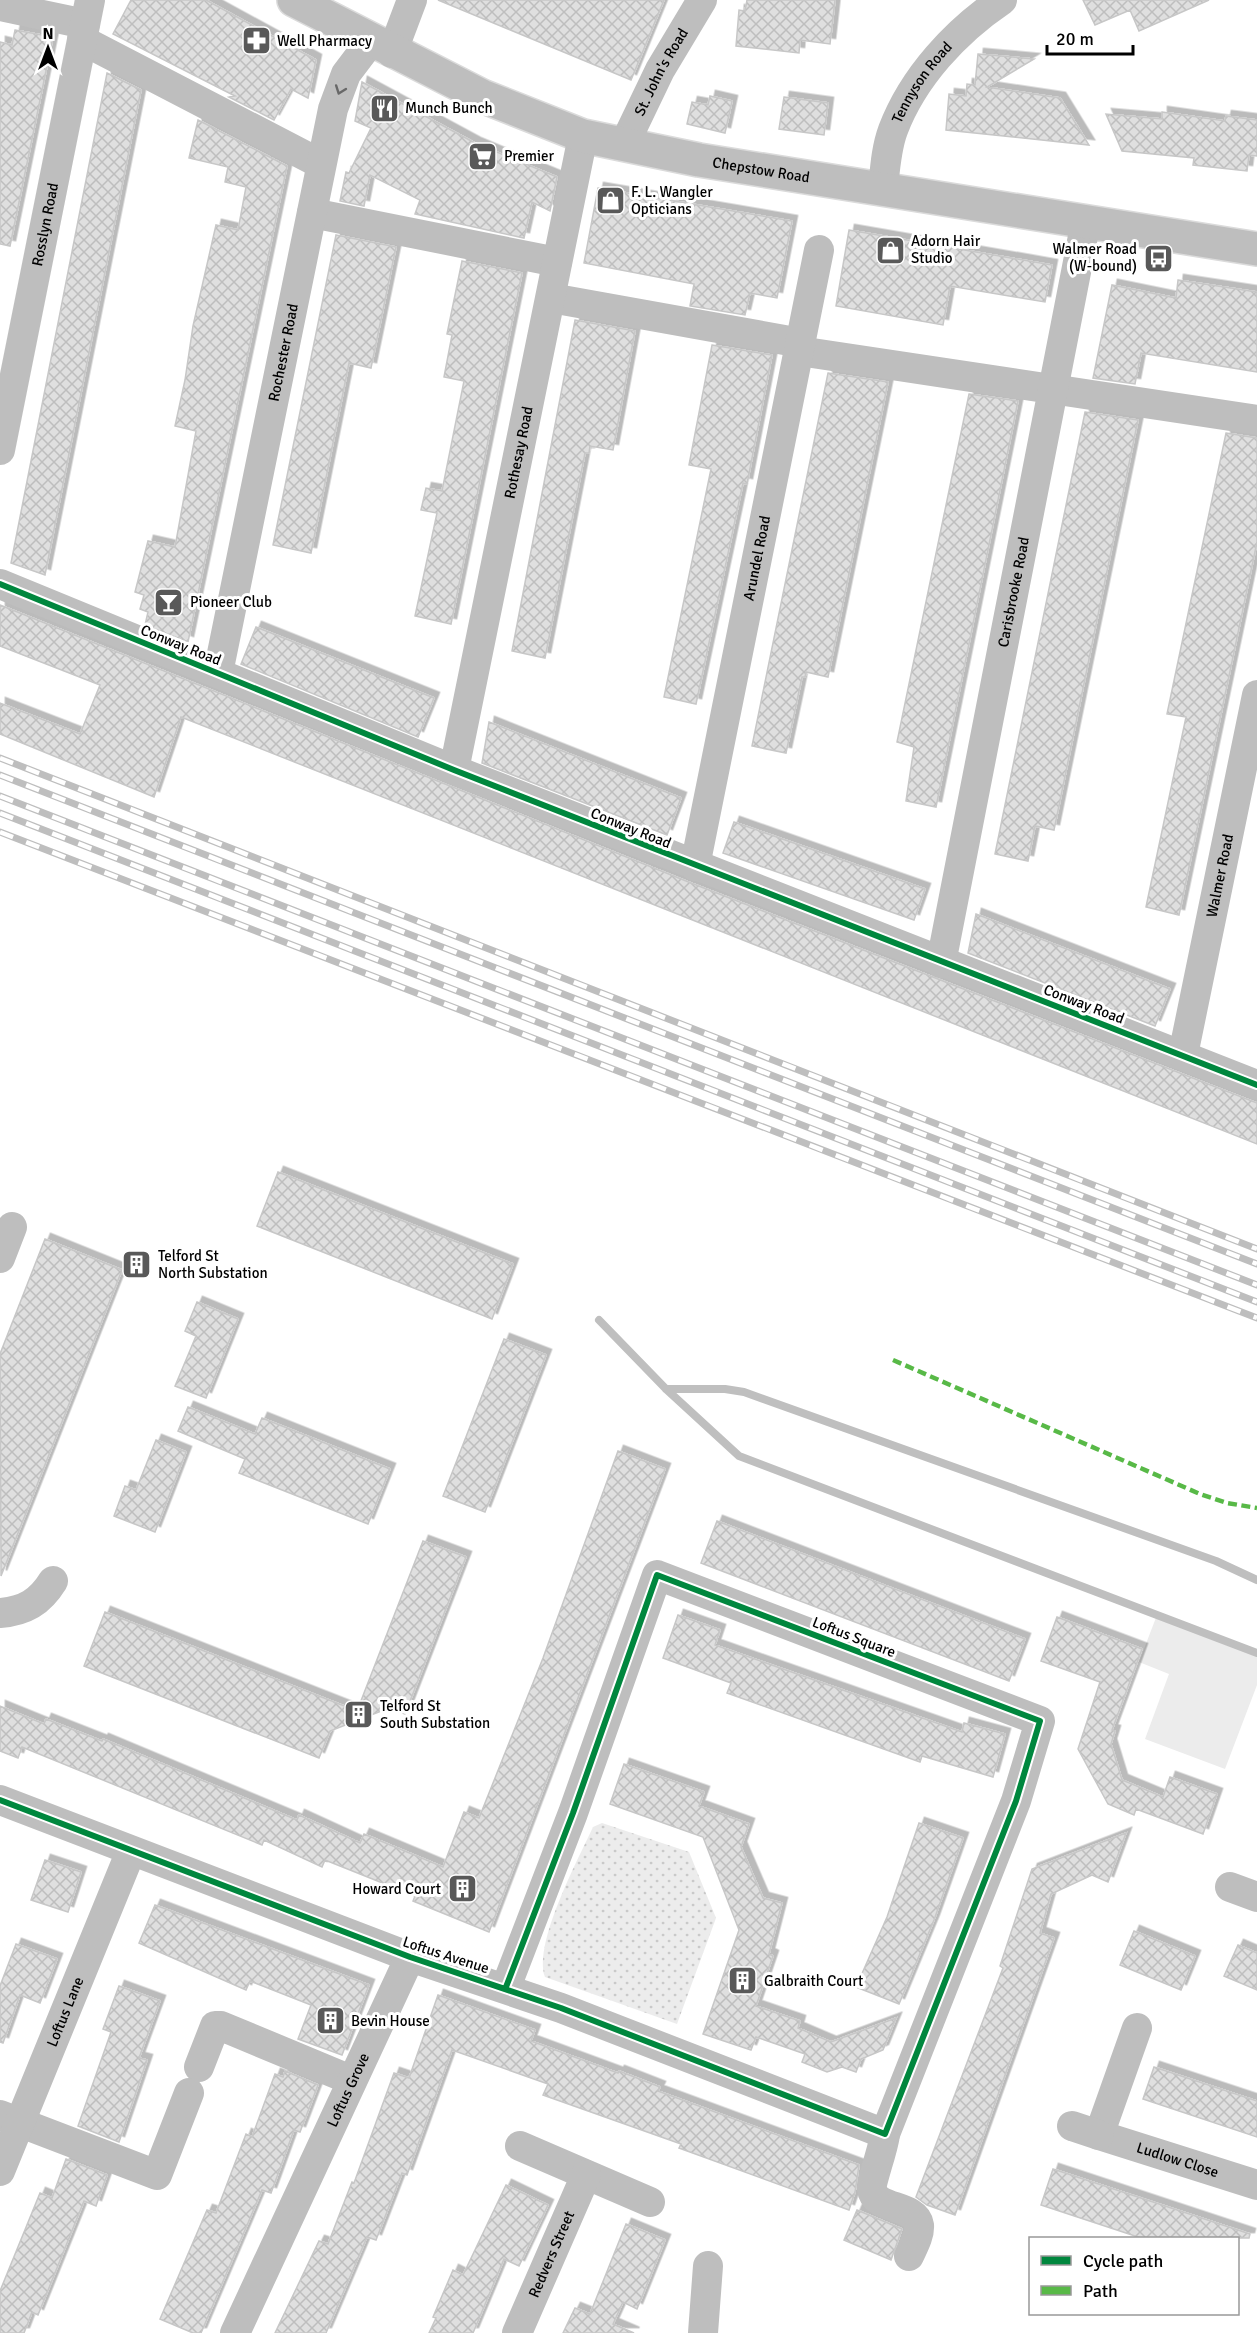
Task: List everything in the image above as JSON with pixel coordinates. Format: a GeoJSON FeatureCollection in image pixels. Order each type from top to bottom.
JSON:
{"type":"FeatureCollection","features":[{"type":"Feature","properties":{"kind":"main road","name":"Chepstow Road"},"geometry":{"type":"LineString","coordinates":[[294,0],[382,47],[482,96],[583,136],[883,189],[1257,249]]}},
{"type":"Feature","properties":{"kind":"street","name":"Rochester Road"},"geometry":{"type":"LineString","coordinates":[[218,673],[333,109],[346,74],[382,47],[412,0]]}},
{"type":"Feature","properties":{"kind":"street","name":"St. John's Road"},"geometry":{"type":"LineString","coordinates":[[624,145],[660,70],[702,0]]}},
{"type":"Feature","properties":{"kind":"street","name":"Tennyson Road"},"geometry":{"type":"LineString","coordinates":[[883,189],[893,130],[917,85],[949,44],[1002,0]]}},
{"type":"Feature","properties":{"kind":"street"},"geometry":{"type":"LineString","coordinates":[[0,6],[86,21],[321,164]]}},
{"type":"Feature","properties":{"kind":"street","name":"Rosslyn Road"},"geometry":{"type":"LineString","coordinates":[[0,450],[86,21]]}},
{"type":"Feature","properties":{"kind":"street","name":"Rothesay Road"},"geometry":{"type":"LineString","coordinates":[[454,770],[583,136]]}},
{"type":"Feature","properties":{"kind":"street"},"geometry":{"type":"LineString","coordinates":[[312,213],[557,262]]}},
{"type":"Feature","properties":{"kind":"street","name":"Carisbrooke Road"},"geometry":{"type":"LineString","coordinates":[[941,963],[1086,221]]}},
{"type":"Feature","properties":{"kind":"street","name":"Arundel Road"},"geometry":{"type":"LineString","coordinates":[[694,866],[819,250]]}},
{"type":"Feature","properties":{"kind":"street"},"geometry":{"type":"LineString","coordinates":[[551,298],[800,347],[1054,390],[1257,420]]}},
{"type":"Feature","properties":{"kind":"street","name":"Conway Road"},"geometry":{"type":"LineString","coordinates":[[0,584],[694,866],[1257,1085]]}},
{"type":"Feature","properties":{"kind":"street","name":"Walmer Road"},"geometry":{"type":"LineString","coordinates":[[1183,1055],[1257,695]]}},
{"type":"Feature","properties":{"kind":"street"},"geometry":{"type":"LineString","coordinates":[[0,1258],[12,1227]]}},
{"type":"Feature","properties":{"kind":"street","name":"Loftus Square"},"geometry":{"type":"LineString","coordinates":[[506,1987],[573,1813],[657,1575],[1040,1721],[1016,1801],[885,2133]]}},
{"type":"Feature","properties":{"kind":"street"},"geometry":{"type":"LineString","coordinates":[[0,1613],[29,1606],[45,1593],[53,1581]]}},
{"type":"Feature","properties":{"kind":"street","name":"Loftus Avenue"},"geometry":{"type":"LineString","coordinates":[[0,1800],[410,1957],[506,1987],[885,2133]]}},
{"type":"Feature","properties":{"kind":"street","name":"Loftus Lane"},"geometry":{"type":"LineString","coordinates":[[0,2171],[10,2119],[131,1851]]}},
{"type":"Feature","properties":{"kind":"street","name":"Loftus Grove"},"geometry":{"type":"LineString","coordinates":[[235,2333],[410,1957]]}},
{"type":"Feature","properties":{"kind":"street"},"geometry":{"type":"LineString","coordinates":[[10,2119],[157,2175],[215,2026],[221,2026],[351,2080]]}},
{"type":"Feature","properties":{"kind":"street","name":"Ludlow Close"},"geometry":{"type":"LineString","coordinates":[[1137,2028],[1085,2131],[1257,2186]]}},
{"type":"Feature","properties":{"kind":"street"},"geometry":{"type":"LineString","coordinates":[[885,2133],[883,2154],[872,2190],[875,2196],[913,2215],[918,2222],[918,2231],[909,2256]]}},
{"type":"Feature","properties":{"kind":"street"},"geometry":{"type":"LineString","coordinates":[[520,2146],[650,2202]]}},
{"type":"Feature","properties":{"kind":"street","name":"Redvers Street"},"geometry":{"type":"LineString","coordinates":[[517,2333],[586,2175]]}},
{"type":"Feature","properties":{"kind":"street"},"geometry":{"type":"LineString","coordinates":[[703,2333],[708,2266]]}},
{"type":"Feature","properties":{"kind":"shaded area"},"geometry":{"type":"Polygon","coordinates":[[[1157,1615],[1257,1653],[1257,1685],[1225,1769],[1145,1739],[1169,1674],[1139,1662],[1157,1615]]]}},
{"type":"Feature","properties":{"kind":"shaded area"},"geometry":{"type":"Polygon","coordinates":[[[602,1823],[689,1852],[716,1918],[677,2024],[545,1977],[543,1962],[545,1944],[551,1923],[593,1827],[602,1823]]]}},
{"type":"Feature","properties":{"kind":"building"},"geometry":{"type":"Polygon","coordinates":[[[131,0],[206,0],[316,60],[308,98],[291,89],[274,120],[229,97],[235,96],[113,34],[131,0]]]}},
{"type":"Feature","properties":{"kind":"building"},"geometry":{"type":"Polygon","coordinates":[[[438,0],[664,0],[631,80],[438,0]]]}},
{"type":"Feature","properties":{"kind":"building"},"geometry":{"type":"Polygon","coordinates":[[[747,0],[835,0],[830,44],[800,40],[799,53],[736,46],[739,10],[745,11],[747,0]]]}},
{"type":"Feature","properties":{"kind":"building"},"geometry":{"type":"Polygon","coordinates":[[[1083,0],[1209,0],[1139,31],[1130,10],[1095,25],[1083,0]]]}},
{"type":"Feature","properties":{"kind":"building"},"geometry":{"type":"Polygon","coordinates":[[[15,30],[53,37],[10,246],[0,244],[0,42],[12,45],[15,30]]]}},
{"type":"Feature","properties":{"kind":"building"},"geometry":{"type":"Polygon","coordinates":[[[978,54],[1034,59],[987,87],[1060,98],[1089,145],[946,130],[949,94],[966,96],[967,84],[975,85],[978,54]]]}},
{"type":"Feature","properties":{"kind":"building"},"geometry":{"type":"Polygon","coordinates":[[[107,73],[141,90],[45,575],[11,563],[107,73]]]}},
{"type":"Feature","properties":{"kind":"building"},"geometry":{"type":"Polygon","coordinates":[[[362,82],[475,143],[557,177],[550,211],[532,202],[524,238],[415,214],[420,200],[370,175],[364,206],[340,201],[346,172],[349,173],[371,128],[355,121],[362,82]]]}},
{"type":"Feature","properties":{"kind":"building"},"geometry":{"type":"Polygon","coordinates":[[[710,96],[732,101],[725,133],[687,124],[692,102],[708,105],[710,96]]]}},
{"type":"Feature","properties":{"kind":"building"},"geometry":{"type":"Polygon","coordinates":[[[784,97],[828,103],[824,135],[779,129],[784,97]]]}},
{"type":"Feature","properties":{"kind":"building"},"geometry":{"type":"Polygon","coordinates":[[[1162,112],[1225,121],[1226,116],[1257,120],[1257,156],[1249,155],[1247,171],[1193,165],[1194,158],[1122,151],[1106,114],[1162,119],[1162,112]]]}},
{"type":"Feature","properties":{"kind":"building"},"geometry":{"type":"Polygon","coordinates":[[[198,120],[287,166],[188,642],[145,625],[148,612],[140,609],[144,595],[135,592],[148,541],[175,547],[196,431],[175,426],[193,326],[216,225],[238,230],[246,187],[225,182],[228,167],[189,158],[198,120]]]}},
{"type":"Feature","properties":{"kind":"building"},"geometry":{"type":"Polygon","coordinates":[[[598,188],[792,221],[777,298],[750,293],[745,315],[690,306],[694,284],[584,263],[598,188]]]}},
{"type":"Feature","properties":{"kind":"building"},"geometry":{"type":"Polygon","coordinates":[[[849,230],[1052,265],[1045,302],[950,286],[943,325],[836,306],[849,230]]]}},
{"type":"Feature","properties":{"kind":"building"},"geometry":{"type":"Polygon","coordinates":[[[336,235],[396,247],[371,368],[349,363],[311,553],[273,545],[336,235]]]}},
{"type":"Feature","properties":{"kind":"building"},"geometry":{"type":"Polygon","coordinates":[[[462,261],[522,273],[451,624],[415,616],[437,513],[421,510],[426,488],[442,491],[464,381],[444,377],[452,335],[447,334],[462,261]]]}},
{"type":"Feature","properties":{"kind":"building"},"geometry":{"type":"Polygon","coordinates":[[[1178,280],[1257,292],[1257,372],[1141,353],[1135,384],[1093,378],[1112,285],[1176,298],[1178,280]]]}},
{"type":"Feature","properties":{"kind":"building"},"geometry":{"type":"Polygon","coordinates":[[[575,320],[635,331],[613,450],[590,446],[589,453],[585,453],[545,658],[512,651],[575,320]]]}},
{"type":"Feature","properties":{"kind":"building"},"geometry":{"type":"Polygon","coordinates":[[[712,345],[772,355],[747,484],[743,483],[696,704],[664,697],[711,469],[689,465],[712,345]]]}},
{"type":"Feature","properties":{"kind":"building"},"geometry":{"type":"Polygon","coordinates":[[[828,373],[888,382],[828,677],[806,672],[805,677],[802,677],[786,753],[752,746],[828,373]]]}},
{"type":"Feature","properties":{"kind":"building"},"geometry":{"type":"Polygon","coordinates":[[[969,394],[1018,401],[936,807],[906,801],[914,747],[897,742],[969,394]]]}},
{"type":"Feature","properties":{"kind":"building"},"geometry":{"type":"Polygon","coordinates":[[[1085,412],[1138,420],[1054,830],[1035,826],[1028,861],[995,854],[1085,412]]]}},
{"type":"Feature","properties":{"kind":"building"},"geometry":{"type":"Polygon","coordinates":[[[1226,433],[1257,438],[1257,542],[1179,915],[1146,907],[1186,717],[1167,714],[1226,433]]]}},
{"type":"Feature","properties":{"kind":"building"},"geometry":{"type":"Polygon","coordinates":[[[0,605],[691,883],[1257,1103],[1257,1144],[181,717],[154,797],[0,734],[0,703],[80,734],[100,685],[0,646],[0,605]]]}},
{"type":"Feature","properties":{"kind":"building"},"geometry":{"type":"Polygon","coordinates":[[[256,627],[434,698],[418,737],[241,664],[256,627]]]}},
{"type":"Feature","properties":{"kind":"building"},"geometry":{"type":"Polygon","coordinates":[[[489,722],[681,798],[667,835],[482,763],[489,722]]]}},
{"type":"Feature","properties":{"kind":"building"},"geometry":{"type":"Polygon","coordinates":[[[734,822],[925,889],[914,920],[723,853],[734,822]]]}},
{"type":"Feature","properties":{"kind":"building"},"geometry":{"type":"Polygon","coordinates":[[[976,914],[1170,989],[1155,1026],[968,953],[976,914]]]}},
{"type":"Feature","properties":{"kind":"building"},"geometry":{"type":"Polygon","coordinates":[[[278,1172],[513,1264],[492,1319],[257,1226],[278,1172]]]}},
{"type":"Feature","properties":{"kind":"building"},"geometry":{"type":"Polygon","coordinates":[[[45,1239],[122,1270],[1,1576],[0,1354],[45,1239]]]}},
{"type":"Feature","properties":{"kind":"building"},"geometry":{"type":"Polygon","coordinates":[[[197,1302],[238,1319],[206,1398],[175,1386],[196,1336],[185,1331],[197,1302]]]}},
{"type":"Feature","properties":{"kind":"building"},"geometry":{"type":"Polygon","coordinates":[[[504,1339],[546,1355],[485,1512],[443,1496],[504,1339]]]}},
{"type":"Feature","properties":{"kind":"building"},"geometry":{"type":"Polygon","coordinates":[[[188,1407],[255,1434],[262,1418],[390,1469],[368,1524],[239,1473],[245,1459],[178,1431],[188,1407]]]}},
{"type":"Feature","properties":{"kind":"building"},"geometry":{"type":"Polygon","coordinates":[[[156,1440],[186,1452],[155,1532],[114,1516],[125,1486],[136,1490],[156,1440]]]}},
{"type":"Feature","properties":{"kind":"building"},"geometry":{"type":"Polygon","coordinates":[[[618,1451],[665,1469],[489,1932],[413,1901],[415,1896],[325,1860],[322,1867],[264,1840],[262,1845],[22,1747],[18,1758],[0,1751],[0,1706],[44,1724],[46,1719],[102,1741],[103,1739],[297,1820],[299,1815],[360,1843],[364,1834],[443,1867],[464,1812],[479,1818],[543,1658],[618,1451]]]}},
{"type":"Feature","properties":{"kind":"building"},"geometry":{"type":"Polygon","coordinates":[[[717,1521],[1025,1639],[1009,1681],[701,1563],[717,1521]]]}},
{"type":"Feature","properties":{"kind":"building"},"geometry":{"type":"Polygon","coordinates":[[[423,1541],[466,1557],[405,1714],[389,1708],[330,1731],[319,1758],[84,1666],[105,1612],[357,1711],[423,1541]]]}},
{"type":"Feature","properties":{"kind":"building"},"geometry":{"type":"Polygon","coordinates":[[[678,1615],[720,1630],[715,1645],[962,1732],[964,1723],[1005,1734],[993,1777],[922,1756],[920,1762],[727,1693],[731,1683],[663,1658],[678,1615]]]}},
{"type":"Feature","properties":{"kind":"building"},"geometry":{"type":"Polygon","coordinates":[[[1057,1617],[1142,1649],[1112,1730],[1115,1731],[1111,1744],[1122,1780],[1163,1797],[1170,1777],[1217,1794],[1203,1834],[1136,1809],[1134,1815],[1108,1804],[1078,1749],[1100,1682],[1041,1661],[1057,1617]]]}},
{"type":"Feature","properties":{"kind":"building"},"geometry":{"type":"Polygon","coordinates":[[[624,1764],[704,1792],[699,1806],[749,1824],[741,1847],[763,1898],[782,1903],[769,1954],[773,1956],[756,2006],[800,2021],[798,2028],[831,2042],[896,2018],[883,2050],[861,2059],[856,2072],[842,2067],[827,2072],[802,2062],[805,2054],[756,2037],[751,2050],[703,2034],[739,1930],[703,1837],[610,1804],[624,1764]]]}},
{"type":"Feature","properties":{"kind":"building"},"geometry":{"type":"Polygon","coordinates":[[[919,1823],[963,1838],[934,1920],[899,2004],[856,1987],[887,1917],[919,1823]]]}},
{"type":"Feature","properties":{"kind":"building"},"geometry":{"type":"Polygon","coordinates":[[[1126,1833],[1108,1882],[1092,1875],[1051,1894],[1040,1933],[1054,1938],[955,2215],[927,2205],[916,2197],[1003,1968],[1000,1966],[1032,1869],[1126,1833]]]}},
{"type":"Feature","properties":{"kind":"building"},"geometry":{"type":"Polygon","coordinates":[[[45,1860],[81,1872],[68,1912],[31,1900],[45,1860]]]}},
{"type":"Feature","properties":{"kind":"building"},"geometry":{"type":"Polygon","coordinates":[[[155,1905],[369,1985],[342,2055],[298,2039],[311,2005],[250,1981],[246,1990],[139,1943],[155,1905]]]}},
{"type":"Feature","properties":{"kind":"building"},"geometry":{"type":"Polygon","coordinates":[[[1134,1931],[1195,1956],[1181,1990],[1120,1965],[1134,1931]]]}},
{"type":"Feature","properties":{"kind":"building"},"geometry":{"type":"Polygon","coordinates":[[[16,1944],[57,1959],[40,2003],[20,1995],[3,2043],[0,2042],[0,1986],[16,1944]]]}},
{"type":"Feature","properties":{"kind":"building"},"geometry":{"type":"Polygon","coordinates":[[[1238,1945],[1257,1953],[1257,1990],[1224,1976],[1238,1945]]]}},
{"type":"Feature","properties":{"kind":"building"},"geometry":{"type":"Polygon","coordinates":[[[119,1986],[160,2001],[139,2058],[147,2060],[119,2142],[78,2126],[111,2032],[103,2029],[119,1986]]]}},
{"type":"Feature","properties":{"kind":"building"},"geometry":{"type":"Polygon","coordinates":[[[438,1995],[535,2030],[531,2041],[618,2073],[619,2071],[660,2087],[658,2091],[859,2165],[855,2192],[849,2210],[679,2148],[681,2144],[543,2095],[548,2084],[452,2050],[407,2175],[402,2173],[376,2240],[367,2237],[326,2333],[275,2333],[319,2241],[328,2244],[352,2182],[354,2183],[394,2073],[409,2078],[438,1995]]]}},
{"type":"Feature","properties":{"kind":"building"},"geometry":{"type":"Polygon","coordinates":[[[1154,2067],[1257,2101],[1257,2137],[1143,2099],[1154,2067]]]}},
{"type":"Feature","properties":{"kind":"building"},"geometry":{"type":"Polygon","coordinates":[[[285,2071],[318,2085],[300,2132],[294,2130],[271,2193],[262,2190],[201,2333],[193,2333],[160,2319],[207,2210],[216,2213],[246,2134],[252,2137],[275,2074],[283,2077],[285,2071]]]}},
{"type":"Feature","properties":{"kind":"building"},"geometry":{"type":"Polygon","coordinates":[[[66,2159],[107,2175],[96,2206],[84,2201],[38,2315],[32,2312],[24,2333],[0,2333],[0,2291],[40,2193],[52,2198],[66,2159]]]}},
{"type":"Feature","properties":{"kind":"building"},"geometry":{"type":"Polygon","coordinates":[[[1053,2169],[1250,2234],[1249,2238],[1138,2237],[1041,2205],[1053,2169]]]}},
{"type":"Feature","properties":{"kind":"building"},"geometry":{"type":"Polygon","coordinates":[[[506,2185],[548,2205],[519,2266],[504,2259],[473,2333],[429,2333],[436,2318],[433,2317],[453,2270],[463,2275],[506,2185]]]}},
{"type":"Feature","properties":{"kind":"building"},"geometry":{"type":"Polygon","coordinates":[[[857,2210],[902,2229],[891,2260],[844,2240],[857,2210]]]}},
{"type":"Feature","properties":{"kind":"building"},"geometry":{"type":"Polygon","coordinates":[[[626,2224],[665,2240],[637,2309],[623,2302],[613,2324],[634,2333],[563,2333],[575,2308],[590,2314],[626,2224]]]}},
{"type":"Feature","properties":{"kind":"waterway"},"geometry":{"type":"LineString","coordinates":[[599,1320],[666,1389],[739,1456],[1257,1653]]}},
{"type":"Feature","properties":{"kind":"waterway"},"geometry":{"type":"LineString","coordinates":[[666,1389],[725,1389],[744,1392],[1216,1561],[1257,1580]]}},
{"type":"Feature","properties":{"kind":"railway"},"geometry":{"type":"LineString","coordinates":[[0,758],[1257,1249]]}},
{"type":"Feature","properties":{"kind":"railway"},"geometry":{"type":"LineString","coordinates":[[0,775],[1257,1264]]}},
{"type":"Feature","properties":{"kind":"railway"},"geometry":{"type":"LineString","coordinates":[[0,796],[1257,1285]]}},
{"type":"Feature","properties":{"kind":"railway"},"geometry":{"type":"LineString","coordinates":[[0,813],[1257,1302]]}},
{"type":"Feature","properties":{"kind":"railway"},"geometry":{"type":"LineString","coordinates":[[0,832],[1257,1318]]}},
{"type":"Feature","properties":{"kind":"marked path"},"geometry":{"type":"LineString","coordinates":[[893,1360],[1200,1494],[1227,1503],[1257,1508]]}},
{"type":"Feature","properties":{"kind":"cycle path"},"geometry":{"type":"LineString","coordinates":[[0,584],[454,770],[1257,1085]]}},
{"type":"Feature","properties":{"kind":"cycle path"},"geometry":{"type":"LineString","coordinates":[[0,1800],[410,1957],[561,2008],[885,2134],[1016,1801],[1040,1721],[657,1575],[573,1813],[506,1987]]}},
{"type":"Feature","properties":{"kind":"place","name":"Well Pharmacy"},"geometry":{"type":"Point","coordinates":[256,41]}},
{"type":"Feature","properties":{"kind":"place","name":"Munch Bunch"},"geometry":{"type":"Point","coordinates":[384,108]}},
{"type":"Feature","properties":{"kind":"place","name":"Premier"},"geometry":{"type":"Point","coordinates":[483,156]}},
{"type":"Feature","properties":{"kind":"place","name":"F. L. Wangler Opticians"},"geometry":{"type":"Point","coordinates":[610,201]}},
{"type":"Feature","properties":{"kind":"place","name":"Adorn Hair Studio"},"geometry":{"type":"Point","coordinates":[890,250]}},
{"type":"Feature","properties":{"kind":"place","name":"Walmer Road (W-bound)"},"geometry":{"type":"Point","coordinates":[1158,258]}},
{"type":"Feature","properties":{"kind":"place","name":"Pioneer Club"},"geometry":{"type":"Point","coordinates":[169,602]}},
{"type":"Feature","properties":{"kind":"place","name":"Telford St North Substation"},"geometry":{"type":"Point","coordinates":[137,1265]}},
{"type":"Feature","properties":{"kind":"place","name":"Telford St South Substation"},"geometry":{"type":"Point","coordinates":[359,1715]}},
{"type":"Feature","properties":{"kind":"place","name":"Howard Court"},"geometry":{"type":"Point","coordinates":[462,1889]}},
{"type":"Feature","properties":{"kind":"place","name":"Galbraith Court"},"geometry":{"type":"Point","coordinates":[743,1981]}},
{"type":"Feature","properties":{"kind":"place","name":"Bevin House"},"geometry":{"type":"Point","coordinates":[330,2021]}}]}
